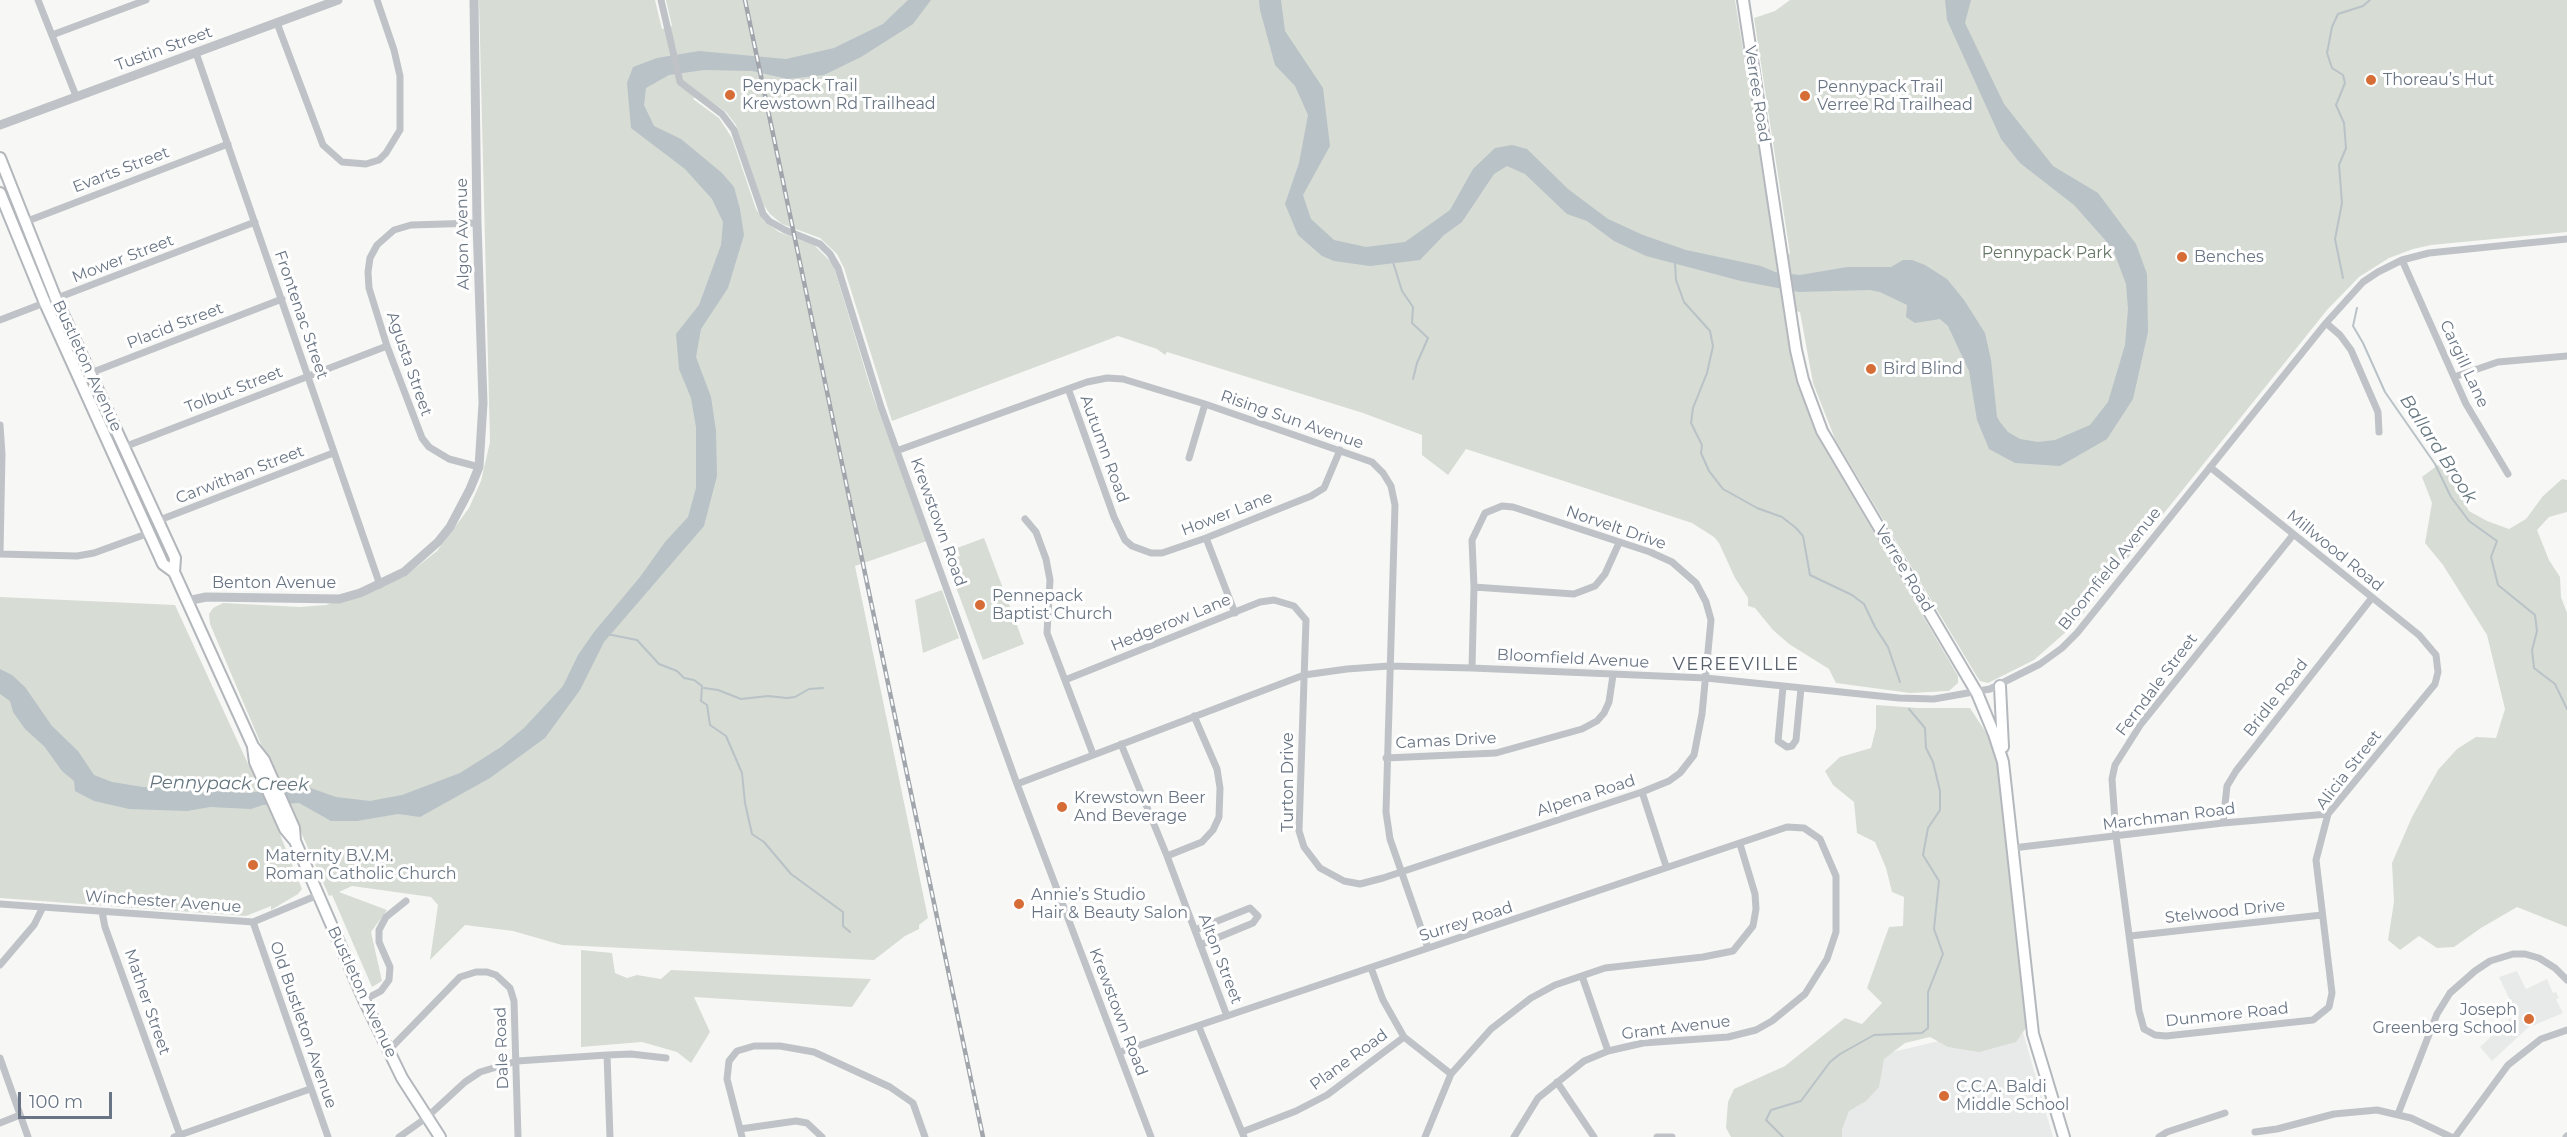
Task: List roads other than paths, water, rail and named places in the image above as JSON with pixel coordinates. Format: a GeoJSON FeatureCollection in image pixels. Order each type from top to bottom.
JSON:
{"type":"FeatureCollection","features":[{"type":"Feature","properties":{"kind":"main road","name":"Verree Road"},"geometry":{"type":"LineString","coordinates":[[1743,0],[1803,380],[1822,431],[1977,693],[1994,734],[2003,762],[2033,1034],[2064,1137]]}},
{"type":"Feature","properties":{"kind":"main road","name":"Bustleton Avenue"},"geometry":{"type":"LineString","coordinates":[[0,158],[25,222],[50,301],[78,377],[163,564],[174,572]]}},
{"type":"Feature","properties":{"kind":"main road","name":"Bustleton Avenue"},"geometry":{"type":"LineString","coordinates":[[0,193],[50,301],[90,373],[175,558],[174,572],[290,828],[364,1000],[426,1119],[440,1137]]}},
{"type":"Feature","properties":{"kind":"main road"},"geometry":{"type":"LineString","coordinates":[[2000,686],[2003,762]]}},
{"type":"Feature","properties":{"kind":"street"},"geometry":{"type":"LineString","coordinates":[[38,0],[76,96]]}},
{"type":"Feature","properties":{"kind":"street"},"geometry":{"type":"LineString","coordinates":[[52,35],[146,0]]}},
{"type":"Feature","properties":{"kind":"street","name":"Tustin Street"},"geometry":{"type":"LineString","coordinates":[[0,125],[338,0]]}},
{"type":"Feature","properties":{"kind":"street"},"geometry":{"type":"LineString","coordinates":[[277,23],[323,145],[342,162],[357,164],[379,160],[390,148],[400,130],[400,76],[377,0]]}},
{"type":"Feature","properties":{"kind":"street","name":"Algon Avenue"},"geometry":{"type":"LineString","coordinates":[[474,0],[477,223],[483,404],[479,467]]}},
{"type":"Feature","properties":{"kind":"street","name":"Krewstown Road"},"geometry":{"type":"LineString","coordinates":[[661,0],[679,78],[688,90],[719,112],[734,130],[763,214],[769,221],[820,244],[830,254],[838,268],[881,407],[899,450],[1017,784],[1152,1137]]}},
{"type":"Feature","properties":{"kind":"street","name":"Frontenac Street"},"geometry":{"type":"LineString","coordinates":[[196,53],[380,585]]}},
{"type":"Feature","properties":{"kind":"street","name":"Evarts Street"},"geometry":{"type":"LineString","coordinates":[[25,222],[228,144]]}},
{"type":"Feature","properties":{"kind":"street","name":"Mower Street"},"geometry":{"type":"LineString","coordinates":[[0,320],[255,222]]}},
{"type":"Feature","properties":{"kind":"street","name":"Agusta Street"},"geometry":{"type":"LineString","coordinates":[[477,223],[411,225],[394,230],[384,237],[370,258],[368,272],[369,288],[387,345],[422,438],[429,447],[448,459],[479,467]]}},
{"type":"Feature","properties":{"kind":"street","name":"Bloomfield Avenue"},"geometry":{"type":"LineString","coordinates":[[1017,784],[1304,675],[1330,671],[1389,666],[1706,678],[1925,699],[1977,693],[2000,686],[2040,664],[2062,648],[2077,633],[2326,323],[2363,282],[2402,260],[2448,250],[2567,239]]}},
{"type":"Feature","properties":{"kind":"street","name":"Cargill Lane"},"geometry":{"type":"LineString","coordinates":[[2402,260],[2466,404],[2508,474]]}},
{"type":"Feature","properties":{"kind":"street","name":"Placid Street"},"geometry":{"type":"LineString","coordinates":[[78,377],[282,299]]}},
{"type":"Feature","properties":{"kind":"street"},"geometry":{"type":"LineString","coordinates":[[2326,323],[2340,335],[2351,350],[2378,412],[2379,432]]}},
{"type":"Feature","properties":{"kind":"street","name":"Tolbut Street"},"geometry":{"type":"LineString","coordinates":[[124,447],[387,345]]}},
{"type":"Feature","properties":{"kind":"street"},"geometry":{"type":"LineString","coordinates":[[2454,377],[2498,362],[2567,356]]}},
{"type":"Feature","properties":{"kind":"street","name":"Rising Sun Avenue"},"geometry":{"type":"LineString","coordinates":[[899,450],[1069,391],[1087,382],[1107,378],[1123,379],[1204,404],[1372,462],[1391,486],[1395,505],[1386,812],[1390,838],[1428,948]]}},
{"type":"Feature","properties":{"kind":"street","name":"Autumn Road"},"geometry":{"type":"LineString","coordinates":[[1069,391],[1114,517]]}},
{"type":"Feature","properties":{"kind":"street"},"geometry":{"type":"LineString","coordinates":[[1189,458],[1204,404]]}},
{"type":"Feature","properties":{"kind":"street"},"geometry":{"type":"LineString","coordinates":[[0,425],[0,555],[77,556],[94,553],[149,533]]}},
{"type":"Feature","properties":{"kind":"street","name":"Hower Lane"},"geometry":{"type":"LineString","coordinates":[[1114,517],[1125,540],[1132,546],[1151,554],[1162,553],[1311,496],[1324,488],[1340,450]]}},
{"type":"Feature","properties":{"kind":"street","name":"Carwithan Street"},"geometry":{"type":"LineString","coordinates":[[157,521],[333,453]]}},
{"type":"Feature","properties":{"kind":"street","name":"Benton Avenue"},"geometry":{"type":"LineString","coordinates":[[187,601],[206,597],[339,599],[380,585],[404,572],[438,542],[461,508],[479,467]]}},
{"type":"Feature","properties":{"kind":"street","name":"Millwood Road"},"geometry":{"type":"LineString","coordinates":[[2210,467],[2371,599],[2419,635],[2429,645],[2438,660]]}},
{"type":"Feature","properties":{"kind":"street","name":"Norvelt Drive"},"geometry":{"type":"LineString","coordinates":[[1474,587],[1472,540],[1475,529],[1485,513],[1502,506],[1513,507],[1650,552],[1672,562],[1696,583],[1706,602],[1710,620],[1706,678]]}},
{"type":"Feature","properties":{"kind":"street"},"geometry":{"type":"LineString","coordinates":[[1025,519],[1036,532],[1050,580],[1047,633],[1093,754]]}},
{"type":"Feature","properties":{"kind":"street","name":"Ferndale Street"},"geometry":{"type":"LineString","coordinates":[[2141,1020],[2116,836],[2112,779],[2115,765],[2141,724],[2293,535]]}},
{"type":"Feature","properties":{"kind":"street"},"geometry":{"type":"LineString","coordinates":[[1206,538],[1235,613]]}},
{"type":"Feature","properties":{"kind":"street"},"geometry":{"type":"LineString","coordinates":[[1472,668],[1474,587],[1574,594],[1595,586],[1605,574],[1619,543]]}},
{"type":"Feature","properties":{"kind":"street","name":"Bridle Road"},"geometry":{"type":"LineString","coordinates":[[2223,823],[2227,786],[2236,771],[2371,599]]}},
{"type":"Feature","properties":{"kind":"street","name":"Hedgerow Lane"},"geometry":{"type":"LineString","coordinates":[[1065,680],[1260,602],[1274,600],[1288,603]]}},
{"type":"Feature","properties":{"kind":"street","name":"Turton Drive"},"geometry":{"type":"LineString","coordinates":[[1288,603],[1301,612],[1306,621],[1299,831],[1304,848],[1320,868],[1344,881],[1360,884],[1402,872]]}},
{"type":"Feature","properties":{"kind":"street","name":"Alicia Street"},"geometry":{"type":"LineString","coordinates":[[2322,1015],[2330,1007],[2332,993],[2316,860],[2328,814],[2435,684],[2438,660]]}},
{"type":"Feature","properties":{"kind":"street","name":"Camas Drive"},"geometry":{"type":"LineString","coordinates":[[1386,758],[1496,753],[1582,729],[1597,721],[1604,713],[1610,702],[1613,675]]}},
{"type":"Feature","properties":{"kind":"street","name":"Alpena Road"},"geometry":{"type":"LineString","coordinates":[[1402,872],[1669,781],[1689,764],[1694,755],[1698,742],[1706,678]]}},
{"type":"Feature","properties":{"kind":"street"},"geometry":{"type":"LineString","coordinates":[[1783,687],[1778,741],[1787,747],[1792,746],[1796,740],[1801,688]]}},
{"type":"Feature","properties":{"kind":"street"},"geometry":{"type":"LineString","coordinates":[[1167,856],[1202,842],[1214,830],[1220,817],[1220,788],[1217,769],[1194,716]]}},
{"type":"Feature","properties":{"kind":"street","name":"Alton Street"},"geometry":{"type":"LineString","coordinates":[[1122,744],[1227,1016]]}},
{"type":"Feature","properties":{"kind":"street"},"geometry":{"type":"LineString","coordinates":[[1642,792],[1666,866]]}},
{"type":"Feature","properties":{"kind":"street","name":"Marchman Road"},"geometry":{"type":"LineString","coordinates":[[2013,849],[2223,823],[2328,814]]}},
{"type":"Feature","properties":{"kind":"street","name":"Surrey Road"},"geometry":{"type":"LineString","coordinates":[[1119,1052],[1556,907],[1666,866],[1787,827],[1804,828],[1819,838]]}},
{"type":"Feature","properties":{"kind":"street","name":"Grant Avenue"},"geometry":{"type":"LineString","coordinates":[[1514,1137],[1538,1098],[1584,1061],[1608,1051],[1643,1043],[1728,1037],[1756,1030],[1772,1021],[1805,994],[1827,959],[1836,932],[1836,876],[1819,838]]}},
{"type":"Feature","properties":{"kind":"street"},"geometry":{"type":"LineString","coordinates":[[1425,1137],[1451,1074],[1491,1029],[1518,1008],[1555,985],[1605,968],[1703,957],[1733,951],[1753,927],[1756,909],[1755,894],[1740,844]]}},
{"type":"Feature","properties":{"kind":"street","name":"Winchester Avenue"},"geometry":{"type":"LineString","coordinates":[[0,904],[253,922],[318,895]]}},
{"type":"Feature","properties":{"kind":"street"},"geometry":{"type":"LineString","coordinates":[[364,1000],[381,991],[389,980],[390,967],[379,942],[378,930],[386,917],[406,902]]}},
{"type":"Feature","properties":{"kind":"street"},"geometry":{"type":"LineString","coordinates":[[0,965],[34,925],[44,907]]}},
{"type":"Feature","properties":{"kind":"street"},"geometry":{"type":"LineString","coordinates":[[1195,930],[1250,908],[1256,911],[1258,916],[1253,923],[1200,945]]}},
{"type":"Feature","properties":{"kind":"street","name":"Mather Street"},"geometry":{"type":"LineString","coordinates":[[102,912],[105,927],[177,1136]]}},
{"type":"Feature","properties":{"kind":"street","name":"Stelwood Drive"},"geometry":{"type":"LineString","coordinates":[[2130,936],[2322,915]]}},
{"type":"Feature","properties":{"kind":"street","name":"Old Bustleton Avenue"},"geometry":{"type":"LineString","coordinates":[[253,922],[328,1137]]}},
{"type":"Feature","properties":{"kind":"street"},"geometry":{"type":"LineString","coordinates":[[2398,1114],[2437,1014],[2450,993],[2475,971],[2490,961],[2512,954],[2525,954],[2539,958],[2555,968],[2567,980]]}},
{"type":"Feature","properties":{"kind":"street"},"geometry":{"type":"LineString","coordinates":[[1371,968],[1383,1000],[1404,1037],[1451,1074]]}},
{"type":"Feature","properties":{"kind":"street","name":"Dale Road"},"geometry":{"type":"LineString","coordinates":[[389,1050],[460,977],[487,972],[503,980],[512,994],[516,1016],[518,1137]]}},
{"type":"Feature","properties":{"kind":"street"},"geometry":{"type":"LineString","coordinates":[[1582,976],[1608,1051]]}},
{"type":"Feature","properties":{"kind":"street","name":"Dunmore Road"},"geometry":{"type":"LineString","coordinates":[[2141,1020],[2144,1029],[2155,1035],[2166,1036],[2313,1020],[2322,1015]]}},
{"type":"Feature","properties":{"kind":"street"},"geometry":{"type":"LineString","coordinates":[[1198,1027],[1243,1134]]}},
{"type":"Feature","properties":{"kind":"street"},"geometry":{"type":"LineString","coordinates":[[2256,1132],[2277,1130],[2334,1114],[2361,1110],[2398,1114],[2430,1125],[2453,1137],[2508,1065],[2541,1039],[2567,1030]]}},
{"type":"Feature","properties":{"kind":"street","name":"Plane Road"},"geometry":{"type":"LineString","coordinates":[[1243,1134],[1327,1095],[1404,1037]]}},
{"type":"Feature","properties":{"kind":"street"},"geometry":{"type":"LineString","coordinates":[[822,1137],[807,1123],[796,1121],[741,1133],[727,1079],[729,1060],[736,1051],[754,1046],[780,1046],[814,1052],[902,1094],[913,1103],[925,1137]]}},
{"type":"Feature","properties":{"kind":"street"},"geometry":{"type":"LineString","coordinates":[[399,1137],[426,1119],[465,1082],[480,1072],[517,1060],[631,1054],[666,1059]]}},
{"type":"Feature","properties":{"kind":"street"},"geometry":{"type":"LineString","coordinates":[[608,1055],[610,1137]]}},
{"type":"Feature","properties":{"kind":"street"},"geometry":{"type":"LineString","coordinates":[[0,1058],[28,1137]]}},
{"type":"Feature","properties":{"kind":"street"},"geometry":{"type":"LineString","coordinates":[[1557,1082],[1594,1137]]}},
{"type":"Feature","properties":{"kind":"street"},"geometry":{"type":"LineString","coordinates":[[177,1136],[310,1089]]}},
{"type":"Feature","properties":{"kind":"street"},"geometry":{"type":"LineString","coordinates":[[2159,1137],[2167,1132],[2225,1113]]}},
{"type":"Feature","properties":{"kind":"street"},"geometry":{"type":"LineString","coordinates":[[0,1123],[20,1115]]}},
{"type":"Feature","properties":{"kind":"street"},"geometry":{"type":"LineString","coordinates":[[1657,1137],[1672,1137]]}},
{"type":"Feature","properties":{"kind":"waterway","name":"Ballard Brook"},"geometry":{"type":"LineString","coordinates":[[2343,278],[2335,239],[2342,203],[2339,165],[2346,148],[2344,123],[2336,105],[2345,83],[2343,75],[2332,68],[2327,53],[2332,27],[2338,14],[2363,6],[2370,0]]}},
{"type":"Feature","properties":{"kind":"waterway"},"geometry":{"type":"LineString","coordinates":[[1393,262],[1402,291],[1413,307],[1412,323],[1428,338],[1413,379]]}},
{"type":"Feature","properties":{"kind":"waterway"},"geometry":{"type":"LineString","coordinates":[[1675,263],[1676,280],[1684,302],[1710,331],[1713,346],[1707,373],[1693,408],[1691,423],[1702,445],[1701,453],[1709,471],[1723,489],[1757,508],[1782,517],[1796,528],[1803,536],[1810,575],[1852,595],[1864,604],[1888,647],[1900,682]]}},
{"type":"Feature","properties":{"kind":"waterway","name":"Ballard Brook"},"geometry":{"type":"LineString","coordinates":[[2357,308],[2353,326],[2385,392],[2435,464],[2451,497],[2469,521],[2497,541],[2491,557],[2498,585],[2535,615],[2537,631],[2532,650],[2534,668],[2555,684],[2567,709]]}},
{"type":"Feature","properties":{"kind":"waterway"},"geometry":{"type":"LineString","coordinates":[[607,634],[637,640],[659,664],[677,671],[684,678],[694,680],[702,686],[701,701],[707,705],[710,725],[726,736],[742,773],[745,803],[752,834],[764,842],[791,874],[843,912],[843,926],[850,932]]}},
{"type":"Feature","properties":{"kind":"waterway"},"geometry":{"type":"LineString","coordinates":[[704,688],[718,690],[741,699],[768,696],[795,697],[809,689],[823,688]]}},
{"type":"Feature","properties":{"kind":"waterway"},"geometry":{"type":"LineString","coordinates":[[1783,1137],[1766,1120],[1771,1110],[1801,1101],[1830,1062],[1840,1054],[1874,1035],[1922,1033],[1928,1028],[1928,992],[1943,954],[1934,929],[1939,881],[1923,855],[1928,828],[1940,810],[1940,791],[1933,762],[1926,748],[1925,728],[1909,709]]}},
{"type":"Feature","properties":{"kind":"railway"},"geometry":{"type":"LineString","coordinates":[[745,0],[983,1137]]}},
{"type":"Feature","properties":{"kind":"place","name":"Thoreau’s Hut"},"geometry":{"type":"Point","coordinates":[2371,80]}},
{"type":"Feature","properties":{"kind":"place","name":"Penypack Trail Krewstown Rd Trailhead"},"geometry":{"type":"Point","coordinates":[730,95]}},
{"type":"Feature","properties":{"kind":"place","name":"Pennypack Trail Verree Rd Trailhead"},"geometry":{"type":"Point","coordinates":[1805,96]}},
{"type":"Feature","properties":{"kind":"place","name":"Benches"},"geometry":{"type":"Point","coordinates":[2182,257]}},
{"type":"Feature","properties":{"kind":"place","name":"Bird Blind"},"geometry":{"type":"Point","coordinates":[1871,369]}},
{"type":"Feature","properties":{"kind":"place","name":"Pennepack Baptist Church"},"geometry":{"type":"Point","coordinates":[980,605]}},
{"type":"Feature","properties":{"kind":"place","name":"Krewstown Beer And Beverage"},"geometry":{"type":"Point","coordinates":[1062,807]}},
{"type":"Feature","properties":{"kind":"place","name":"Maternity B.V.M. Roman Catholic Church"},"geometry":{"type":"Point","coordinates":[253,865]}},
{"type":"Feature","properties":{"kind":"place","name":"Annie’s Studio Hair & Beauty Salon"},"geometry":{"type":"Point","coordinates":[1019,904]}},
{"type":"Feature","properties":{"kind":"place","name":"Joseph Greenberg School"},"geometry":{"type":"Point","coordinates":[2529,1019]}},
{"type":"Feature","properties":{"kind":"place","name":"C.C.A. Baldi Middle School"},"geometry":{"type":"Point","coordinates":[1944,1096]}},
{"type":"Feature","properties":{"kind":"district","name":"VEREEVILLE"},"geometry":{"type":"Point","coordinates":[1736,665]}},
{"type":"Feature","properties":{"kind":"park label","name":"Pennypack Park"},"geometry":{"type":"Point","coordinates":[2047,253]}},
{"type":"Feature","properties":{"kind":"water label","name":"Pennypack Creek"},"geometry":{"type":"Point","coordinates":[229,784]}}]}
